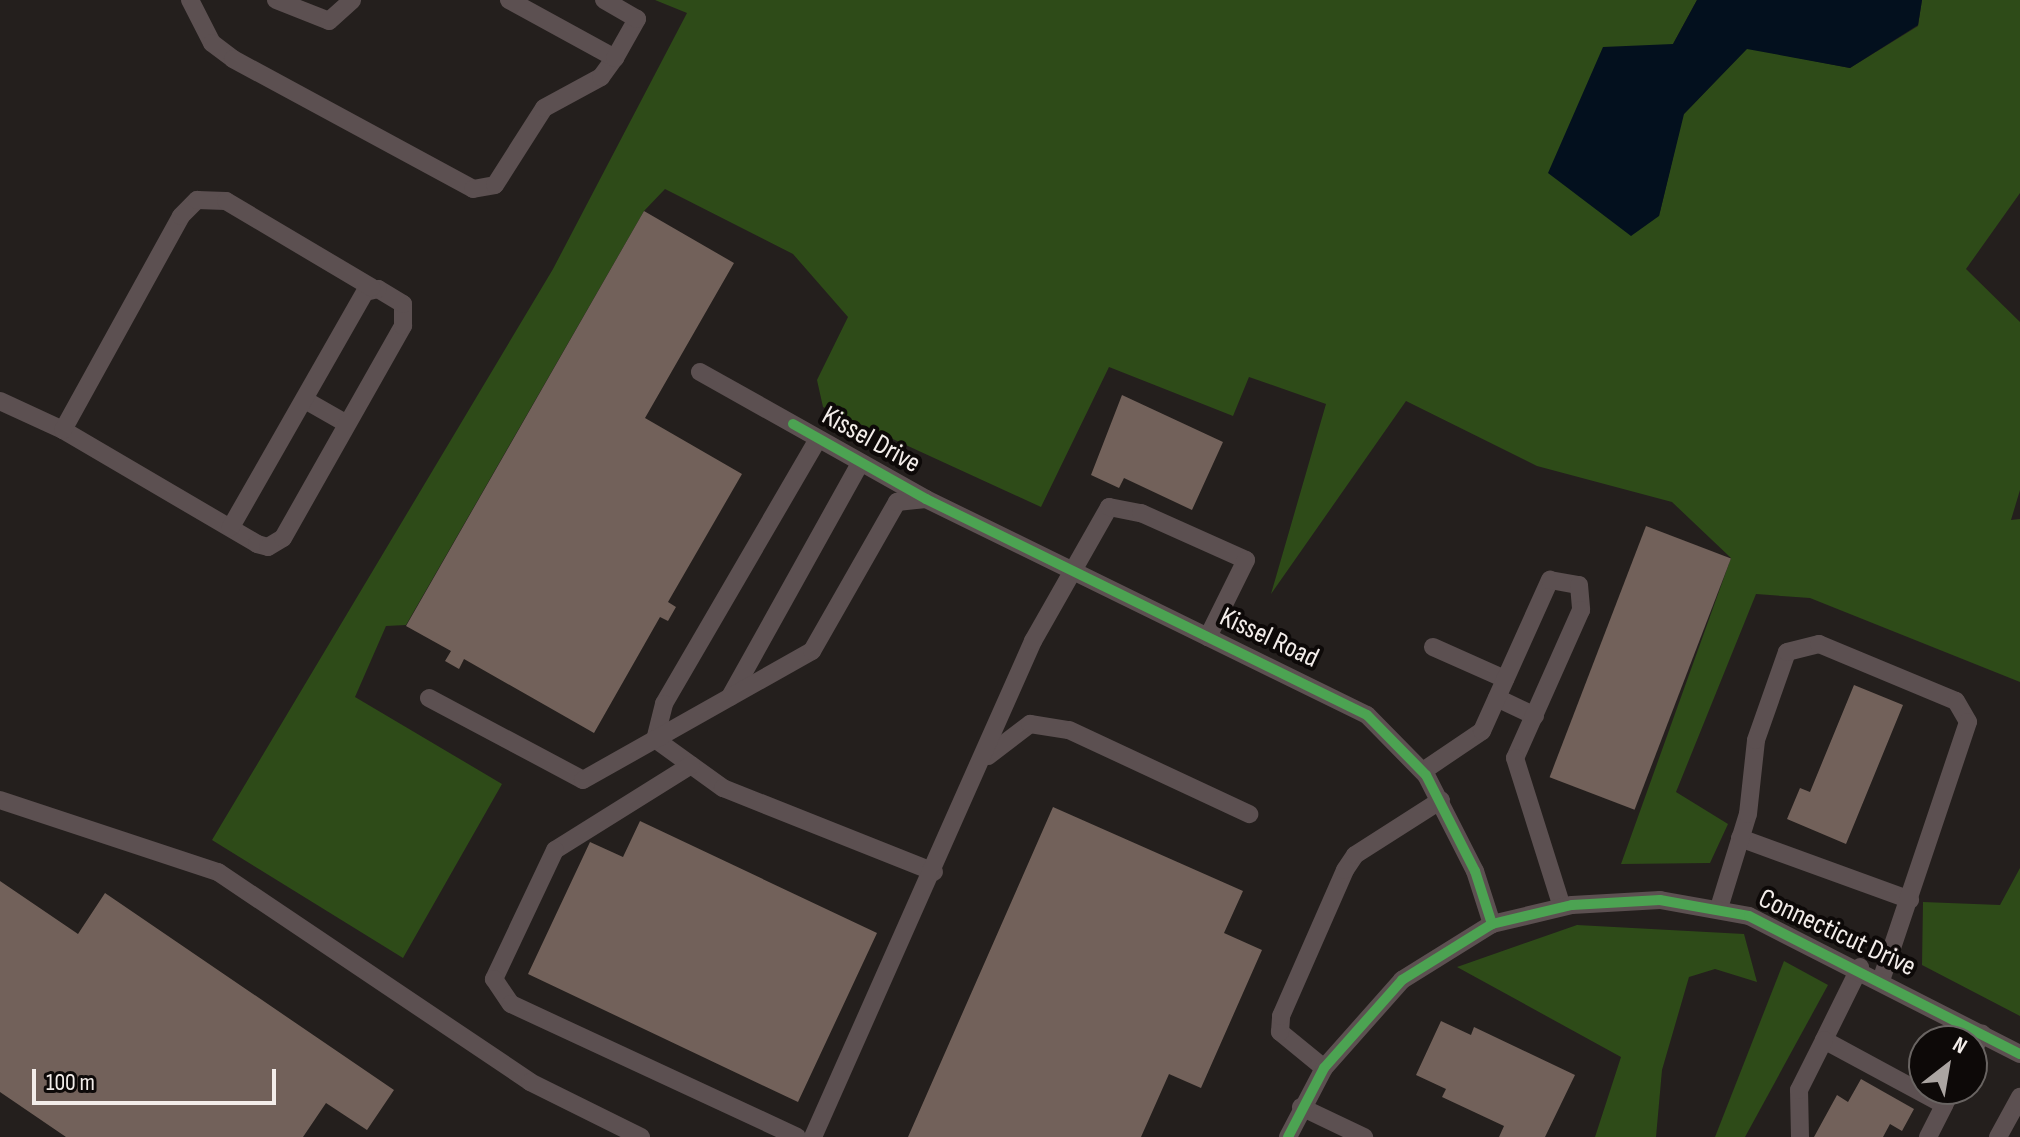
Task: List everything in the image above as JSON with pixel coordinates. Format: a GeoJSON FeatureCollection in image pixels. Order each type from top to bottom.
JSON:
{"type":"FeatureCollection","features":[{"type":"Feature","properties":{"kind":"street"},"geometry":{"type":"LineString","coordinates":[[190,0],[212,43],[233,59],[473,189],[495,185],[544,108],[601,77],[615,58],[637,19],[604,0]]}},
{"type":"Feature","properties":{"kind":"street"},"geometry":{"type":"LineString","coordinates":[[276,0],[329,21],[352,0]]}},
{"type":"Feature","properties":{"kind":"street"},"geometry":{"type":"LineString","coordinates":[[509,0],[615,58]]}},
{"type":"Feature","properties":{"kind":"street"},"geometry":{"type":"LineString","coordinates":[[0,401],[63,430],[257,544],[276,544],[406,317],[403,304],[226,201],[197,200],[181,216],[63,430]]}},
{"type":"Feature","properties":{"kind":"street"},"geometry":{"type":"LineString","coordinates":[[231,527],[371,287]]}},
{"type":"Feature","properties":{"kind":"street","name":"Kissel Drive"},"geometry":{"type":"LineString","coordinates":[[700,372],[926,499]]}},
{"type":"Feature","properties":{"kind":"street"},"geometry":{"type":"LineString","coordinates":[[305,400],[347,424]]}},
{"type":"Feature","properties":{"kind":"street"},"geometry":{"type":"LineString","coordinates":[[655,739],[664,704],[818,439]]}},
{"type":"Feature","properties":{"kind":"street"},"geometry":{"type":"LineString","coordinates":[[730,697],[860,463]]}},
{"type":"Feature","properties":{"kind":"street"},"geometry":{"type":"LineString","coordinates":[[429,698],[583,780],[812,651],[897,502],[926,499]]}},
{"type":"Feature","properties":{"kind":"street","name":"Kissel Road"},"geometry":{"type":"LineString","coordinates":[[926,499],[1348,702],[1423,771],[1441,800],[1492,924]]}},
{"type":"Feature","properties":{"kind":"street"},"geometry":{"type":"LineString","coordinates":[[813,1137],[988,756],[1033,641],[1109,507],[1141,513],[1246,560],[1208,637]]}},
{"type":"Feature","properties":{"kind":"street"},"geometry":{"type":"LineString","coordinates":[[1423,771],[1465,748],[1497,698],[1550,580],[1579,585],[1581,610],[1535,716],[1515,774],[1562,907]]}},
{"type":"Feature","properties":{"kind":"street"},"geometry":{"type":"LineString","coordinates":[[1719,908],[1740,838],[1756,740],[1782,661],[1793,646],[1819,644],[1966,709],[1968,722],[1882,978]]}},
{"type":"Feature","properties":{"kind":"street"},"geometry":{"type":"LineString","coordinates":[[1433,647],[1505,679]]}},
{"type":"Feature","properties":{"kind":"street"},"geometry":{"type":"LineString","coordinates":[[1497,698],[1535,716]]}},
{"type":"Feature","properties":{"kind":"street"},"geometry":{"type":"LineString","coordinates":[[988,756],[1030,724],[1069,730],[1249,814]]}},
{"type":"Feature","properties":{"kind":"street"},"geometry":{"type":"LineString","coordinates":[[655,739],[723,788],[934,872]]}},
{"type":"Feature","properties":{"kind":"street"},"geometry":{"type":"LineString","coordinates":[[691,765],[555,850],[494,979],[511,1004],[797,1137]]}},
{"type":"Feature","properties":{"kind":"street"},"geometry":{"type":"LineString","coordinates":[[0,800],[218,872],[577,1109],[641,1137]]}},
{"type":"Feature","properties":{"kind":"street"},"geometry":{"type":"LineString","coordinates":[[1324,1068],[1280,1032],[1281,1016],[1345,870],[1355,855],[1441,800]]}},
{"type":"Feature","properties":{"kind":"street"},"geometry":{"type":"LineString","coordinates":[[1740,838],[1910,900]]}},
{"type":"Feature","properties":{"kind":"street","name":"Connecticut Drive"},"geometry":{"type":"LineString","coordinates":[[1288,1137],[1324,1068],[1402,980],[1492,924],[1562,907],[1660,900],[1719,908],[1860,967],[1967,1025]]}},
{"type":"Feature","properties":{"kind":"street"},"geometry":{"type":"LineString","coordinates":[[1800,1137],[1799,1090],[1860,967]]}},
{"type":"Feature","properties":{"kind":"street","name":"Connecticut Drive"},"geometry":{"type":"LineString","coordinates":[[1988,1036],[2020,1054]]}},
{"type":"Feature","properties":{"kind":"street"},"geometry":{"type":"LineString","coordinates":[[1824,1040],[1908,1079]]}},
{"type":"Feature","properties":{"kind":"street"},"geometry":{"type":"LineString","coordinates":[[2002,1136],[2020,1097]]}},
{"type":"Feature","properties":{"kind":"street"},"geometry":{"type":"LineString","coordinates":[[1928,1137],[1944,1105]]}},
{"type":"Feature","properties":{"kind":"street"},"geometry":{"type":"LineString","coordinates":[[1301,1107],[1364,1137]]}},
{"type":"Feature","properties":{"kind":"green space"},"geometry":{"type":"Polygon","coordinates":[[[655,0],[1697,0],[1673,44],[1659,216],[1683,115],[1747,48],[1850,68],[1918,26],[1922,0],[2020,0],[2020,193],[1966,269],[2020,322],[2020,490],[2011,520],[2020,519],[2020,682],[1810,598],[1756,594],[1676,792],[1728,824],[1710,863],[1621,864],[1731,558],[1672,502],[1537,466],[1406,401],[1271,594],[1326,404],[1249,377],[1233,416],[1109,367],[1041,507],[823,407],[817,380],[848,317],[793,254],[665,189],[644,211],[406,625],[386,626],[355,697],[502,784],[403,958],[212,840],[553,269],[687,13],[655,0]]]}},
{"type":"Feature","properties":{"kind":"green space"},"geometry":{"type":"Polygon","coordinates":[[[2020,868],[2020,1016],[1922,965],[1923,902],[2000,905],[2020,868]]]}},
{"type":"Feature","properties":{"kind":"green space"},"geometry":{"type":"Polygon","coordinates":[[[1577,925],[1744,934],[1757,982],[1715,969],[1689,977],[1662,1070],[1656,1137],[1595,1137],[1621,1057],[1457,967],[1577,925]]]}},
{"type":"Feature","properties":{"kind":"green space"},"geometry":{"type":"Polygon","coordinates":[[[1784,961],[1828,985],[1745,1137],[1715,1137],[1784,961]]]}},
{"type":"Feature","properties":{"kind":"water"},"geometry":{"type":"Polygon","coordinates":[[[1697,0],[1922,0],[1918,25],[1850,68],[1747,49],[1684,114],[1659,216],[1631,236],[1548,173],[1603,47],[1673,44],[1697,0]]]}},
{"type":"Feature","properties":{"kind":"building"},"geometry":{"type":"Polygon","coordinates":[[[644,211],[734,263],[645,418],[742,474],[668,602],[676,607],[668,621],[660,617],[594,733],[464,659],[459,669],[445,661],[451,651],[406,626],[644,211]]]}},
{"type":"Feature","properties":{"kind":"building"},"geometry":{"type":"Polygon","coordinates":[[[1122,395],[1223,442],[1192,510],[1124,478],[1119,488],[1091,475],[1122,395]]]}},
{"type":"Feature","properties":{"kind":"building"},"geometry":{"type":"Polygon","coordinates":[[[1646,526],[1731,559],[1635,810],[1550,777],[1646,526]]]}},
{"type":"Feature","properties":{"kind":"building"},"geometry":{"type":"Polygon","coordinates":[[[1854,685],[1903,705],[1846,844],[1787,819],[1800,788],[1810,792],[1854,685]]]}},
{"type":"Feature","properties":{"kind":"building"},"geometry":{"type":"Polygon","coordinates":[[[1053,807],[1243,891],[1224,933],[1262,950],[1201,1088],[1169,1074],[1141,1137],[908,1137],[1053,807]]]}},
{"type":"Feature","properties":{"kind":"building"},"geometry":{"type":"Polygon","coordinates":[[[640,821],[877,933],[798,1102],[528,974],[590,842],[623,857],[640,821]]]}},
{"type":"Feature","properties":{"kind":"building"},"geometry":{"type":"Polygon","coordinates":[[[0,881],[78,934],[105,893],[394,1090],[367,1130],[326,1103],[303,1137],[66,1137],[0,1092],[0,881]]]}},
{"type":"Feature","properties":{"kind":"building"},"geometry":{"type":"Polygon","coordinates":[[[1441,1021],[1471,1035],[1474,1027],[1575,1075],[1545,1137],[1499,1137],[1504,1126],[1442,1097],[1446,1089],[1416,1075],[1441,1021]]]}},
{"type":"Feature","properties":{"kind":"building"},"geometry":{"type":"Polygon","coordinates":[[[1861,1079],[1914,1109],[1902,1131],[1890,1124],[1883,1137],[1814,1137],[1837,1095],[1848,1102],[1861,1079]]]}},
{"type":"Feature","properties":{"kind":"cycle path"},"geometry":{"type":"LineString","coordinates":[[793,424],[926,499],[1367,715],[1426,775],[1475,871],[1492,924]]}},
{"type":"Feature","properties":{"kind":"cycle path"},"geometry":{"type":"LineString","coordinates":[[1288,1137],[1324,1068],[1402,980],[1492,924],[1572,905],[1660,900],[1749,916],[2020,1054]]}}]}
